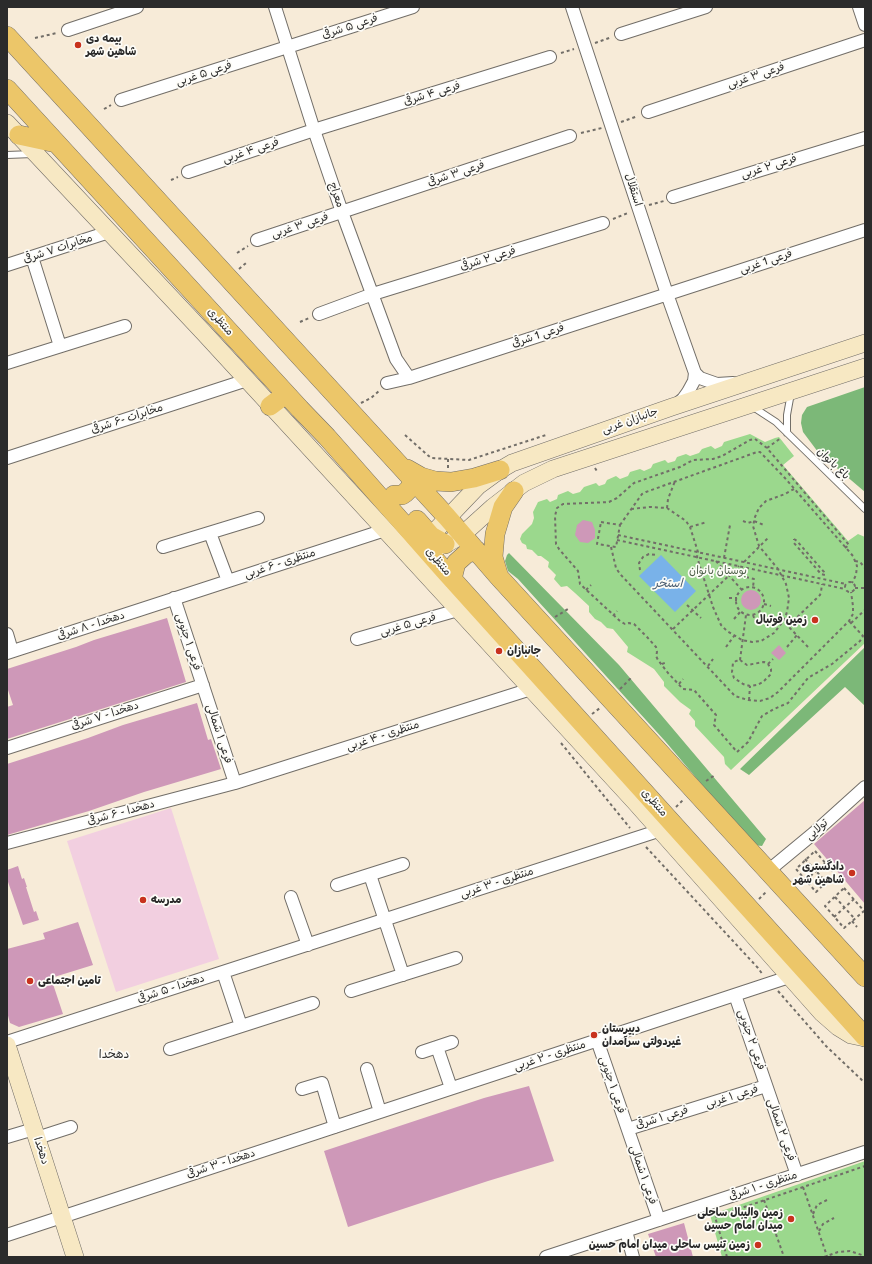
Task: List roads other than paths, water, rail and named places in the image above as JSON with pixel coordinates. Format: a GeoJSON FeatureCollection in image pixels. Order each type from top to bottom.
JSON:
{"type":"FeatureCollection","features":[{"type":"Feature","properties":{"kind":"main road"},"geometry":{"type":"LineString","coordinates":[[7,36],[865,977]]}},
{"type":"Feature","properties":{"kind":"main road","name":"منتظری"},"geometry":{"type":"LineString","coordinates":[[7,89],[286,394],[433,544],[452,578],[572,733],[865,1038]]}},
{"type":"Feature","properties":{"kind":"main road"},"geometry":{"type":"LineString","coordinates":[[13,129],[56,142]]}},
{"type":"Feature","properties":{"kind":"main road"},"geometry":{"type":"LineString","coordinates":[[270,406],[286,394]]}},
{"type":"Feature","properties":{"kind":"main road"},"geometry":{"type":"LineString","coordinates":[[327,437],[357,454],[394,495],[433,544]]}},
{"type":"Feature","properties":{"kind":"main road"},"geometry":{"type":"LineString","coordinates":[[395,462],[422,477],[435,481],[451,482],[474,478],[500,470]]}},
{"type":"Feature","properties":{"kind":"main road"},"geometry":{"type":"LineString","coordinates":[[394,495],[402,495],[405,493],[410,488],[412,480]]}},
{"type":"Feature","properties":{"kind":"main road"},"geometry":{"type":"LineString","coordinates":[[498,576],[493,557],[495,534],[503,507],[519,487]]}},
{"type":"Feature","properties":{"kind":"main road"},"geometry":{"type":"LineString","coordinates":[[452,578],[456,563],[466,554],[476,550]]}},
{"type":"Feature","properties":{"kind":"street"},"geometry":{"type":"LineString","coordinates":[[68,30],[137,7]]}},
{"type":"Feature","properties":{"kind":"street","name":"معراج"},"geometry":{"type":"LineString","coordinates":[[275,7],[342,212],[396,359],[409,378]]}},
{"type":"Feature","properties":{"kind":"street","name":"فرعی ۵ شرقی"},"geometry":{"type":"LineString","coordinates":[[288,47],[413,7]]}},
{"type":"Feature","properties":{"kind":"street","name":"استقلال"},"geometry":{"type":"LineString","coordinates":[[572,7],[667,294],[695,373]]}},
{"type":"Feature","properties":{"kind":"street"},"geometry":{"type":"LineString","coordinates":[[622,34],[706,7]]}},
{"type":"Feature","properties":{"kind":"street"},"geometry":{"type":"LineString","coordinates":[[859,7],[865,25]]}},
{"type":"Feature","properties":{"kind":"street","name":"فرعی ۳ غربی"},"geometry":{"type":"LineString","coordinates":[[648,112],[865,40]]}},
{"type":"Feature","properties":{"kind":"street","name":"فرعی ۵ غربی"},"geometry":{"type":"LineString","coordinates":[[121,100],[288,47]]}},
{"type":"Feature","properties":{"kind":"street","name":"فرعی ۴ شرقی"},"geometry":{"type":"LineString","coordinates":[[314,130],[550,57]]}},
{"type":"Feature","properties":{"kind":"street","name":"منتظری"},"geometry":{"type":"LineString","coordinates":[[13,129],[247,380],[661,830],[822,1013],[838,1027],[851,1034],[865,1038]]}},
{"type":"Feature","properties":{"kind":"street","name":"فرعی ۴ غربی"},"geometry":{"type":"LineString","coordinates":[[188,172],[314,130]]}},
{"type":"Feature","properties":{"kind":"street","name":"فرعی ۳ شرقی"},"geometry":{"type":"LineString","coordinates":[[342,212],[570,136]]}},
{"type":"Feature","properties":{"kind":"street","name":"فرعی ۲ غربی"},"geometry":{"type":"LineString","coordinates":[[673,197],[865,138]]}},
{"type":"Feature","properties":{"kind":"street","name":"فرعی ۳ غربی"},"geometry":{"type":"LineString","coordinates":[[257,240],[342,212]]}},
{"type":"Feature","properties":{"kind":"street","name":"فرعی ۲ شرقی"},"geometry":{"type":"LineString","coordinates":[[373,294],[603,222]]}},
{"type":"Feature","properties":{"kind":"street","name":"فرعی 1 غربی"},"geometry":{"type":"LineString","coordinates":[[667,294],[865,230]]}},
{"type":"Feature","properties":{"kind":"street","name":"مخابرات ۷ شرقی"},"geometry":{"type":"LineString","coordinates":[[7,265],[109,232]]}},
{"type":"Feature","properties":{"kind":"street"},"geometry":{"type":"LineString","coordinates":[[32,257],[60,346]]}},
{"type":"Feature","properties":{"kind":"street"},"geometry":{"type":"LineString","coordinates":[[320,314],[373,294]]}},
{"type":"Feature","properties":{"kind":"street","name":"فرعی 1 شرقی"},"geometry":{"type":"LineString","coordinates":[[409,378],[667,294]]}},
{"type":"Feature","properties":{"kind":"street"},"geometry":{"type":"LineString","coordinates":[[7,363],[125,326]]}},
{"type":"Feature","properties":{"kind":"street","name":"جانبازان غربی"},"geometry":{"type":"LineString","coordinates":[[433,544],[447,517],[478,486],[512,463],[672,407],[865,343]]}},
{"type":"Feature","properties":{"kind":"street","name":"جانبازان غربی"},"geometry":{"type":"LineString","coordinates":[[433,544],[462,535],[493,507],[519,487],[553,469],[865,367]]}},
{"type":"Feature","properties":{"kind":"street"},"geometry":{"type":"LineString","coordinates":[[695,373],[700,378],[717,384],[746,382]]}},
{"type":"Feature","properties":{"kind":"street"},"geometry":{"type":"LineString","coordinates":[[672,407],[683,399],[688,392],[694,381],[695,373]]}},
{"type":"Feature","properties":{"kind":"street"},"geometry":{"type":"LineString","coordinates":[[387,383],[409,378]]}},
{"type":"Feature","properties":{"kind":"street","name":"مخابرات -۶ شرقی"},"geometry":{"type":"LineString","coordinates":[[7,458],[247,380]]}},
{"type":"Feature","properties":{"kind":"street"},"geometry":{"type":"LineString","coordinates":[[478,486],[477,493],[480,497],[485,498],[491,498],[519,487]]}},
{"type":"Feature","properties":{"kind":"street"},"geometry":{"type":"LineString","coordinates":[[163,547],[258,518]]}},
{"type":"Feature","properties":{"kind":"street","name":"منتظری - ۶ غربی"},"geometry":{"type":"LineString","coordinates":[[174,598],[385,530]]}},
{"type":"Feature","properties":{"kind":"street"},"geometry":{"type":"LineString","coordinates":[[210,533],[228,581]]}},
{"type":"Feature","properties":{"kind":"street","name":"دهخدا - ۸ شرقی"},"geometry":{"type":"LineString","coordinates":[[10,652],[174,598]]}},
{"type":"Feature","properties":{"kind":"street","name":"فرعی ۱ جنوبی"},"geometry":{"type":"LineString","coordinates":[[174,598],[203,685]]}},
{"type":"Feature","properties":{"kind":"street","name":"فرعی ۵ غربی"},"geometry":{"type":"LineString","coordinates":[[357,639],[458,610]]}},
{"type":"Feature","properties":{"kind":"street"},"geometry":{"type":"LineString","coordinates":[[7,634],[10,652]]}},
{"type":"Feature","properties":{"kind":"street","name":"دهخدا - ۷ شرقی"},"geometry":{"type":"LineString","coordinates":[[7,748],[203,685]]}},
{"type":"Feature","properties":{"kind":"street","name":"فرعی ۱ شمالی"},"geometry":{"type":"LineString","coordinates":[[203,685],[235,782]]}},
{"type":"Feature","properties":{"kind":"street","name":"منتظری - ۴ غربی"},"geometry":{"type":"LineString","coordinates":[[235,782],[531,689]]}},
{"type":"Feature","properties":{"kind":"street","name":"دهخدا - ۶ شرقی"},"geometry":{"type":"LineString","coordinates":[[7,843],[235,782]]}},
{"type":"Feature","properties":{"kind":"street","name":"تولایی"},"geometry":{"type":"LineString","coordinates":[[768,871],[814,833],[865,787]]}},
{"type":"Feature","properties":{"kind":"street","name":"منتظری - ۳ غربی"},"geometry":{"type":"LineString","coordinates":[[334,936],[661,830]]}},
{"type":"Feature","properties":{"kind":"street"},"geometry":{"type":"LineString","coordinates":[[337,885],[402,864]]}},
{"type":"Feature","properties":{"kind":"street"},"geometry":{"type":"LineString","coordinates":[[370,875],[403,975]]}},
{"type":"Feature","properties":{"kind":"street"},"geometry":{"type":"LineString","coordinates":[[291,897],[308,945]]}},
{"type":"Feature","properties":{"kind":"street","name":"دهخدا - ۵ شرقی"},"geometry":{"type":"LineString","coordinates":[[7,1043],[334,936]]}},
{"type":"Feature","properties":{"kind":"street"},"geometry":{"type":"LineString","coordinates":[[351,991],[456,958]]}},
{"type":"Feature","properties":{"kind":"street"},"geometry":{"type":"LineString","coordinates":[[223,972],[241,1026]]}},
{"type":"Feature","properties":{"kind":"street","name":"منتظری - ۲ غربی"},"geometry":{"type":"LineString","coordinates":[[380,1112],[789,977]]}},
{"type":"Feature","properties":{"kind":"street","name":"فرعی ۲ جنوبی"},"geometry":{"type":"LineString","coordinates":[[735,995],[766,1086]]}},
{"type":"Feature","properties":{"kind":"street"},"geometry":{"type":"LineString","coordinates":[[170,1049],[313,1003]]}},
{"type":"Feature","properties":{"kind":"street","name":"فرعی ۱ جنوبی"},"geometry":{"type":"LineString","coordinates":[[597,1040],[628,1129]]}},
{"type":"Feature","properties":{"kind":"street"},"geometry":{"type":"LineString","coordinates":[[422,1052],[452,1042]]}},
{"type":"Feature","properties":{"kind":"street","name":"دهخدا"},"geometry":{"type":"LineString","coordinates":[[7,1043],[75,1257]]}},
{"type":"Feature","properties":{"kind":"street"},"geometry":{"type":"LineString","coordinates":[[437,1047],[451,1088]]}},
{"type":"Feature","properties":{"kind":"street"},"geometry":{"type":"LineString","coordinates":[[367,1069],[380,1112]]}},
{"type":"Feature","properties":{"kind":"street"},"geometry":{"type":"LineString","coordinates":[[302,1089],[322,1083],[335,1127]]}},
{"type":"Feature","properties":{"kind":"street","name":"فرعی ۱ غربی"},"geometry":{"type":"LineString","coordinates":[[697,1107],[766,1086]]}},
{"type":"Feature","properties":{"kind":"street","name":"فرعی ۲ شمالی"},"geometry":{"type":"LineString","coordinates":[[766,1086],[797,1175]]}},
{"type":"Feature","properties":{"kind":"street","name":"فرعی ۱ شرقی"},"geometry":{"type":"LineString","coordinates":[[628,1129],[697,1107]]}},
{"type":"Feature","properties":{"kind":"street","name":"دهخدا - ۳ شرقی"},"geometry":{"type":"LineString","coordinates":[[62,1217],[380,1112]]}},
{"type":"Feature","properties":{"kind":"street"},"geometry":{"type":"LineString","coordinates":[[7,1137],[71,1128]]}},
{"type":"Feature","properties":{"kind":"street","name":"فرعی ۱ شمالی"},"geometry":{"type":"LineString","coordinates":[[628,1129],[659,1220]]}},
{"type":"Feature","properties":{"kind":"street","name":"منتظری - ۱ شرقی"},"geometry":{"type":"LineString","coordinates":[[546,1257],[865,1152]]}},
{"type":"Feature","properties":{"kind":"street"},"geometry":{"type":"LineString","coordinates":[[7,1235],[62,1217]]}},
{"type":"Feature","properties":{"kind":"street"},"geometry":{"type":"LineString","coordinates":[[626,1231],[633,1257]]}},
{"type":"Feature","properties":{"kind":"lane"},"geometry":{"type":"LineString","coordinates":[[7,156],[36,153]]}},
{"type":"Feature","properties":{"kind":"lane"},"geometry":{"type":"LineString","coordinates":[[787,433],[787,415],[791,392]]}},
{"type":"Feature","properties":{"kind":"lane","name":"باغ بانوان"},"geometry":{"type":"LineString","coordinates":[[750,405],[776,422],[865,509]]}},
{"type":"Feature","properties":{"kind":"water","name":"استخر"},"geometry":{"type":"Polygon","coordinates":[[[661,555],[696,591],[675,612],[639,576],[661,555]]]}},
{"type":"Feature","properties":{"kind":"place","name":"بیمه دی شاهین شهر"},"geometry":{"type":"Point","coordinates":[78,45]}},
{"type":"Feature","properties":{"kind":"place","name":"زمین فوتبال"},"geometry":{"type":"Point","coordinates":[815,620]}},
{"type":"Feature","properties":{"kind":"place","name":"جانبازان"},"geometry":{"type":"Point","coordinates":[499,651]}},
{"type":"Feature","properties":{"kind":"place","name":"دادگستری شاهین شهر"},"geometry":{"type":"Point","coordinates":[852,873]}},
{"type":"Feature","properties":{"kind":"place","name":"مدرسه"},"geometry":{"type":"Point","coordinates":[143,900]}},
{"type":"Feature","properties":{"kind":"place","name":"تامین اجتماعی"},"geometry":{"type":"Point","coordinates":[30,981]}},
{"type":"Feature","properties":{"kind":"place","name":"دبیرستان غیردولتی سرآمدان"},"geometry":{"type":"Point","coordinates":[594,1035]}},
{"type":"Feature","properties":{"kind":"place","name":"زمین والیبال ساحلی میدان امام حسین"},"geometry":{"type":"Point","coordinates":[791,1219]}},
{"type":"Feature","properties":{"kind":"place","name":"زمین تنیس ساحلی میدان امام حسین"},"geometry":{"type":"Point","coordinates":[758,1245]}},
{"type":"Feature","properties":{"kind":"district","name":"دهخدا"},"geometry":{"type":"Point","coordinates":[114,1055]}},
{"type":"Feature","properties":{"kind":"park label","name":"بوستان بانوان"},"geometry":{"type":"Point","coordinates":[718,571]}}]}
